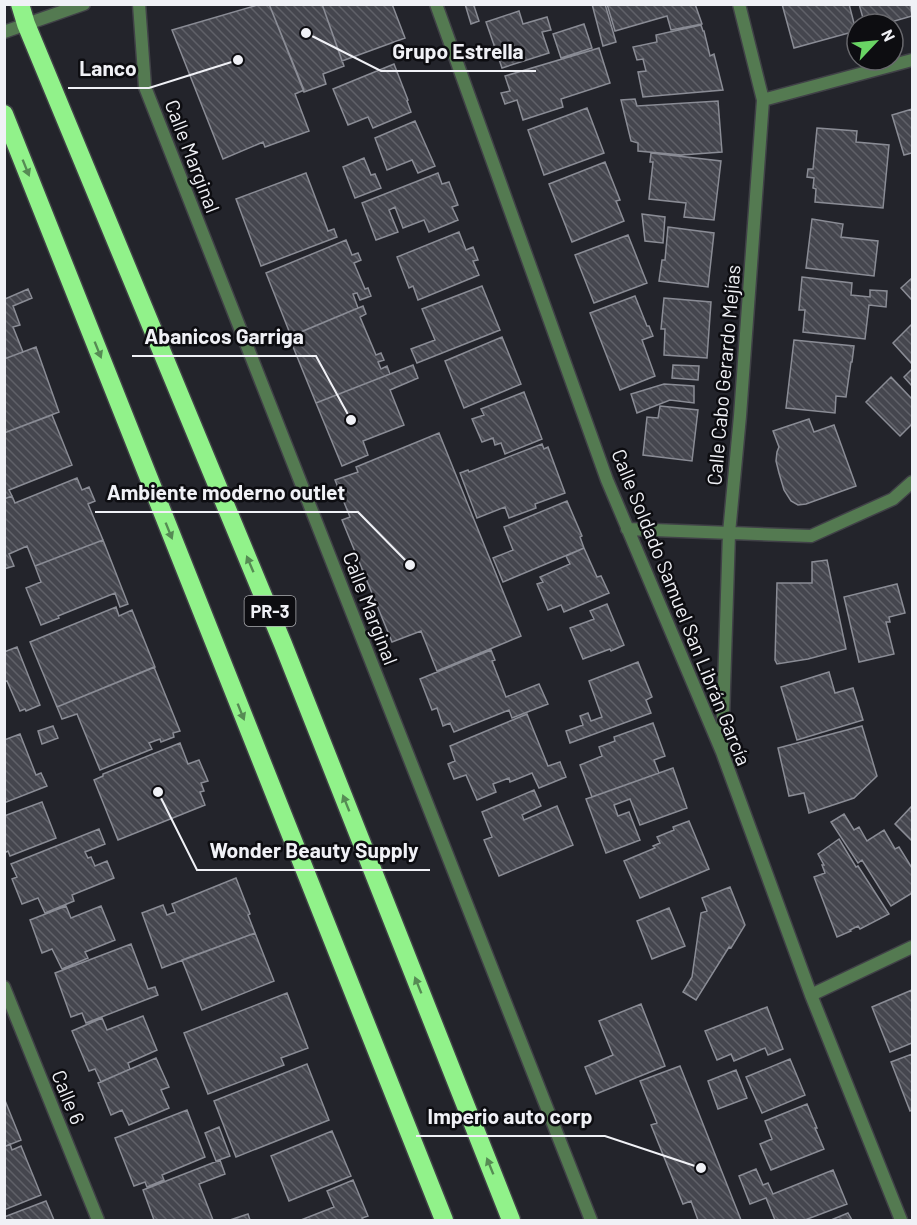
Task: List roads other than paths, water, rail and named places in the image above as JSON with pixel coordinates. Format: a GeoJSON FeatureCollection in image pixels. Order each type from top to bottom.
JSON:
{"type":"FeatureCollection","features":[{"type":"Feature","properties":{"kind":"highway","name":"PR-3"},"geometry":{"type":"LineString","coordinates":[[20,4],[26,24],[284,644],[511,1221]]}},
{"type":"Feature","properties":{"kind":"highway"},"geometry":{"type":"LineString","coordinates":[[4,114],[444,1221]]}},
{"type":"Feature","properties":{"kind":"street"},"geometry":{"type":"LineString","coordinates":[[4,32],[84,4]]}},
{"type":"Feature","properties":{"kind":"street","name":"Calle Marginal"},"geometry":{"type":"LineString","coordinates":[[139,4],[145,87],[591,1221]]}},
{"type":"Feature","properties":{"kind":"street","name":"Calle Soldado Samuel San Librán García"},"geometry":{"type":"LineString","coordinates":[[436,4],[607,480],[722,752],[811,995],[901,1221]]}},
{"type":"Feature","properties":{"kind":"street","name":"Calle Cabo Gerardo Mejías"},"geometry":{"type":"LineString","coordinates":[[722,752],[729,533],[740,416],[763,100],[739,4]]}},
{"type":"Feature","properties":{"kind":"street"},"geometry":{"type":"LineString","coordinates":[[763,100],[912,60]]}},
{"type":"Feature","properties":{"kind":"street"},"geometry":{"type":"LineString","coordinates":[[627,529],[811,536],[893,500],[912,482]]}},
{"type":"Feature","properties":{"kind":"street"},"geometry":{"type":"LineString","coordinates":[[811,995],[912,947]]}},
{"type":"Feature","properties":{"kind":"street","name":"Calle 6"},"geometry":{"type":"LineString","coordinates":[[4,987],[98,1221]]}},
{"type":"Feature","properties":{"kind":"place","name":"Grupo Estrella"},"geometry":{"type":"Point","coordinates":[306,33]}},
{"type":"Feature","properties":{"kind":"place","name":"Lanco"},"geometry":{"type":"Point","coordinates":[238,60]}},
{"type":"Feature","properties":{"kind":"place","name":"Abanicos Garriga"},"geometry":{"type":"Point","coordinates":[351,420]}},
{"type":"Feature","properties":{"kind":"place","name":"Ambiente moderno outlet"},"geometry":{"type":"Point","coordinates":[410,565]}},
{"type":"Feature","properties":{"kind":"place","name":"Wonder Beauty Supply"},"geometry":{"type":"Point","coordinates":[158,792]}},
{"type":"Feature","properties":{"kind":"place","name":"Imperio auto corp"},"geometry":{"type":"Point","coordinates":[701,1168]}}]}
